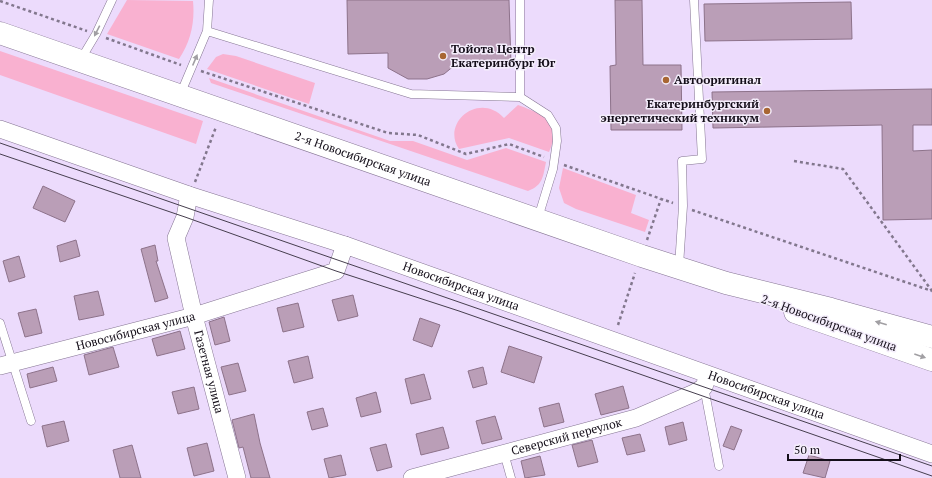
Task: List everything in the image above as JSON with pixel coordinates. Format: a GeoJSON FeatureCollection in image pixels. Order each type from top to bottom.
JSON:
{"type":"FeatureCollection","features":[{"type":"Feature","properties":{"kind":"main road","name":"2-я Новосибирская улица"},"geometry":{"type":"LineString","coordinates":[[0,33],[679,268],[726,283],[831,309],[932,337]]}},
{"type":"Feature","properties":{"kind":"main road","name":"2-я Новосибирская улица"},"geometry":{"type":"LineString","coordinates":[[726,283],[805,316],[932,360]]}},
{"type":"Feature","properties":{"kind":"street"},"geometry":{"type":"LineString","coordinates":[[0,129],[190,195],[346,245]]}},
{"type":"Feature","properties":{"kind":"street","name":"Газетная улица"},"geometry":{"type":"LineString","coordinates":[[190,195],[185,217],[176,238],[194,316],[237,478]]}},
{"type":"Feature","properties":{"kind":"street","name":"Новосибирская улица"},"geometry":{"type":"LineString","coordinates":[[6,365],[194,316],[336,271],[346,245],[706,381],[932,454]]}},
{"type":"Feature","properties":{"kind":"street","name":"Северский переулок"},"geometry":{"type":"LineString","coordinates":[[412,478],[636,418],[706,381]]}},
{"type":"Feature","properties":{"kind":"lane"},"geometry":{"type":"LineString","coordinates":[[79,61],[96,34],[112,0]]}},
{"type":"Feature","properties":{"kind":"lane"},"geometry":{"type":"LineString","coordinates":[[180,96],[207,31],[209,0]]}},
{"type":"Feature","properties":{"kind":"lane"},"geometry":{"type":"LineString","coordinates":[[520,0],[520,97]]}},
{"type":"Feature","properties":{"kind":"lane"},"geometry":{"type":"LineString","coordinates":[[679,268],[682,206],[682,161],[702,159],[694,0]]}},
{"type":"Feature","properties":{"kind":"lane"},"geometry":{"type":"LineString","coordinates":[[207,31],[411,94],[520,97],[548,115],[556,128],[557,141],[554,161],[538,218]]}},
{"type":"Feature","properties":{"kind":"lane"},"geometry":{"type":"LineString","coordinates":[[0,323],[6,365],[31,421]]}},
{"type":"Feature","properties":{"kind":"lane"},"geometry":{"type":"LineString","coordinates":[[706,381],[719,466]]}},
{"type":"Feature","properties":{"kind":"lane"},"geometry":{"type":"LineString","coordinates":[[504,453],[511,478]]}},
{"type":"Feature","properties":{"kind":"path"},"geometry":{"type":"LineString","coordinates":[[0,1],[191,68],[388,133],[418,135],[466,154],[509,144],[682,206],[932,291],[842,169],[794,161]]}},
{"type":"Feature","properties":{"kind":"path"},"geometry":{"type":"LineString","coordinates":[[190,195],[223,110]]}},
{"type":"Feature","properties":{"kind":"shaded area"},"geometry":{"type":"Polygon","coordinates":[[[127,0],[193,1],[193,24],[187,45],[179,59],[107,34],[127,0]]]}},
{"type":"Feature","properties":{"kind":"shaded area"},"geometry":{"type":"Polygon","coordinates":[[[0,51],[203,121],[196,144],[0,75],[0,51]]]}},
{"type":"Feature","properties":{"kind":"shaded area"},"geometry":{"type":"Polygon","coordinates":[[[223,54],[236,56],[315,83],[309,104],[207,69],[216,57],[223,54]]]}},
{"type":"Feature","properties":{"kind":"shaded area"},"geometry":{"type":"Polygon","coordinates":[[[209,78],[390,141],[413,141],[467,160],[506,148],[546,162],[542,180],[537,186],[528,191],[211,83],[209,78]]]}},
{"type":"Feature","properties":{"kind":"shaded area"},"geometry":{"type":"Polygon","coordinates":[[[518,105],[542,116],[548,120],[552,126],[553,141],[549,152],[509,138],[459,149],[455,139],[455,129],[465,114],[474,109],[484,108],[494,111],[504,118],[518,105]]]}},
{"type":"Feature","properties":{"kind":"shaded area"},"geometry":{"type":"Polygon","coordinates":[[[563,168],[636,195],[631,213],[649,220],[645,232],[576,209],[564,203],[559,188],[563,168]]]}},
{"type":"Feature","properties":{"kind":"building"},"geometry":{"type":"Polygon","coordinates":[[[347,0],[509,0],[511,65],[455,65],[444,74],[427,79],[408,79],[388,68],[388,53],[348,54],[347,0]]]}},
{"type":"Feature","properties":{"kind":"building"},"geometry":{"type":"Polygon","coordinates":[[[615,0],[642,0],[643,65],[681,65],[682,130],[611,130],[610,66],[616,65],[615,0]]]}},
{"type":"Feature","properties":{"kind":"building"},"geometry":{"type":"Polygon","coordinates":[[[851,2],[852,39],[705,41],[704,4],[851,2]]]}},
{"type":"Feature","properties":{"kind":"building"},"geometry":{"type":"Polygon","coordinates":[[[932,89],[932,125],[913,125],[913,151],[932,150],[932,219],[883,220],[882,125],[713,128],[712,92],[932,89]]]}},
{"type":"Feature","properties":{"kind":"building"},"geometry":{"type":"Polygon","coordinates":[[[43,186],[75,201],[65,222],[33,208],[43,186]]]}},
{"type":"Feature","properties":{"kind":"building"},"geometry":{"type":"Polygon","coordinates":[[[76,240],[80,256],[60,262],[57,246],[76,240]]]}},
{"type":"Feature","properties":{"kind":"building"},"geometry":{"type":"Polygon","coordinates":[[[155,245],[158,261],[156,261],[168,298],[155,302],[141,249],[155,245]]]}},
{"type":"Feature","properties":{"kind":"building"},"geometry":{"type":"Polygon","coordinates":[[[19,256],[25,277],[9,282],[3,261],[19,256]]]}},
{"type":"Feature","properties":{"kind":"building"},"geometry":{"type":"Polygon","coordinates":[[[98,291],[104,315],[79,320],[74,296],[98,291]]]}},
{"type":"Feature","properties":{"kind":"building"},"geometry":{"type":"Polygon","coordinates":[[[353,295],[358,316],[338,321],[332,300],[353,295]]]}},
{"type":"Feature","properties":{"kind":"building"},"geometry":{"type":"Polygon","coordinates":[[[298,303],[304,327],[283,332],[277,308],[298,303]]]}},
{"type":"Feature","properties":{"kind":"building"},"geometry":{"type":"Polygon","coordinates":[[[36,309],[42,333],[25,337],[18,313],[36,309]]]}},
{"type":"Feature","properties":{"kind":"building"},"geometry":{"type":"Polygon","coordinates":[[[224,317],[230,341],[215,345],[209,322],[224,317]]]}},
{"type":"Feature","properties":{"kind":"building"},"geometry":{"type":"Polygon","coordinates":[[[420,318],[440,325],[432,347],[413,340],[420,318]]]}},
{"type":"Feature","properties":{"kind":"building"},"geometry":{"type":"Polygon","coordinates":[[[180,331],[185,349],[157,356],[152,339],[180,331]]]}},
{"type":"Feature","properties":{"kind":"building"},"geometry":{"type":"Polygon","coordinates":[[[509,346],[542,357],[534,383],[501,372],[509,346]]]}},
{"type":"Feature","properties":{"kind":"building"},"geometry":{"type":"Polygon","coordinates":[[[113,347],[119,367],[89,375],[84,355],[113,347]]]}},
{"type":"Feature","properties":{"kind":"building"},"geometry":{"type":"Polygon","coordinates":[[[308,356],[313,378],[294,383],[288,361],[308,356]]]}},
{"type":"Feature","properties":{"kind":"building"},"geometry":{"type":"Polygon","coordinates":[[[238,363],[246,391],[229,395],[221,367],[238,363]]]}},
{"type":"Feature","properties":{"kind":"building"},"geometry":{"type":"Polygon","coordinates":[[[53,367],[57,381],[30,388],[27,374],[53,367]]]}},
{"type":"Feature","properties":{"kind":"building"},"geometry":{"type":"Polygon","coordinates":[[[483,367],[487,384],[473,388],[468,371],[483,367]]]}},
{"type":"Feature","properties":{"kind":"building"},"geometry":{"type":"Polygon","coordinates":[[[424,374],[431,399],[411,404],[405,379],[424,374]]]}},
{"type":"Feature","properties":{"kind":"building"},"geometry":{"type":"Polygon","coordinates":[[[623,386],[629,408],[601,415],[595,394],[623,386]]]}},
{"type":"Feature","properties":{"kind":"building"},"geometry":{"type":"Polygon","coordinates":[[[194,387],[199,409],[178,414],[172,392],[194,387]]]}},
{"type":"Feature","properties":{"kind":"building"},"geometry":{"type":"Polygon","coordinates":[[[376,392],[381,412],[361,417],[356,398],[376,392]]]}},
{"type":"Feature","properties":{"kind":"building"},"geometry":{"type":"Polygon","coordinates":[[[559,403],[564,422],[544,427],[539,408],[559,403]]]}},
{"type":"Feature","properties":{"kind":"building"},"geometry":{"type":"Polygon","coordinates":[[[323,408],[328,426],[312,430],[307,412],[323,408]]]}},
{"type":"Feature","properties":{"kind":"building"},"geometry":{"type":"Polygon","coordinates":[[[254,414],[260,443],[270,478],[251,478],[243,447],[239,448],[232,420],[254,414]]]}},
{"type":"Feature","properties":{"kind":"building"},"geometry":{"type":"Polygon","coordinates":[[[495,416],[502,439],[482,444],[476,421],[495,416]]]}},
{"type":"Feature","properties":{"kind":"building"},"geometry":{"type":"Polygon","coordinates":[[[64,421],[69,441],[47,447],[42,426],[64,421]]]}},
{"type":"Feature","properties":{"kind":"building"},"geometry":{"type":"Polygon","coordinates":[[[683,422],[687,440],[669,445],[665,427],[683,422]]]}},
{"type":"Feature","properties":{"kind":"building"},"geometry":{"type":"Polygon","coordinates":[[[731,426],[742,430],[734,450],[723,446],[731,426]]]}},
{"type":"Feature","properties":{"kind":"building"},"geometry":{"type":"Polygon","coordinates":[[[443,427],[449,448],[421,455],[416,434],[443,427]]]}},
{"type":"Feature","properties":{"kind":"building"},"geometry":{"type":"Polygon","coordinates":[[[640,434],[645,451],[627,455],[622,438],[640,434]]]}},
{"type":"Feature","properties":{"kind":"building"},"geometry":{"type":"Polygon","coordinates":[[[592,440],[598,462],[578,467],[572,445],[592,440]]]}},
{"type":"Feature","properties":{"kind":"building"},"geometry":{"type":"Polygon","coordinates":[[[207,443],[214,471],[194,476],[187,448],[207,443]]]}},
{"type":"Feature","properties":{"kind":"building"},"geometry":{"type":"Polygon","coordinates":[[[386,444],[392,467],[377,471],[370,448],[386,444]]]}},
{"type":"Feature","properties":{"kind":"building"},"geometry":{"type":"Polygon","coordinates":[[[132,445],[141,478],[120,478],[113,450],[132,445]]]}},
{"type":"Feature","properties":{"kind":"building"},"geometry":{"type":"Polygon","coordinates":[[[341,455],[346,475],[329,478],[324,459],[341,455]]]}},
{"type":"Feature","properties":{"kind":"building"},"geometry":{"type":"Polygon","coordinates":[[[809,455],[830,461],[825,478],[803,473],[809,455]]]}},
{"type":"Feature","properties":{"kind":"building"},"geometry":{"type":"Polygon","coordinates":[[[540,456],[545,475],[525,478],[521,461],[540,456]]]}},
{"type":"Feature","properties":{"kind":"tram line"},"geometry":{"type":"LineString","coordinates":[[0,143],[932,466]]}},
{"type":"Feature","properties":{"kind":"tram line"},"geometry":{"type":"LineString","coordinates":[[0,154],[185,217],[336,271],[459,311],[932,476]]}},
{"type":"Feature","properties":{"kind":"place","name":"Тойота Центр Екатеринбург Юг"},"geometry":{"type":"Point","coordinates":[443,56]}},
{"type":"Feature","properties":{"kind":"place","name":"Автооригинал"},"geometry":{"type":"Point","coordinates":[666,80]}},
{"type":"Feature","properties":{"kind":"place","name":"Екатеринбургский энергетический техникум"},"geometry":{"type":"Point","coordinates":[767,111]}}]}
